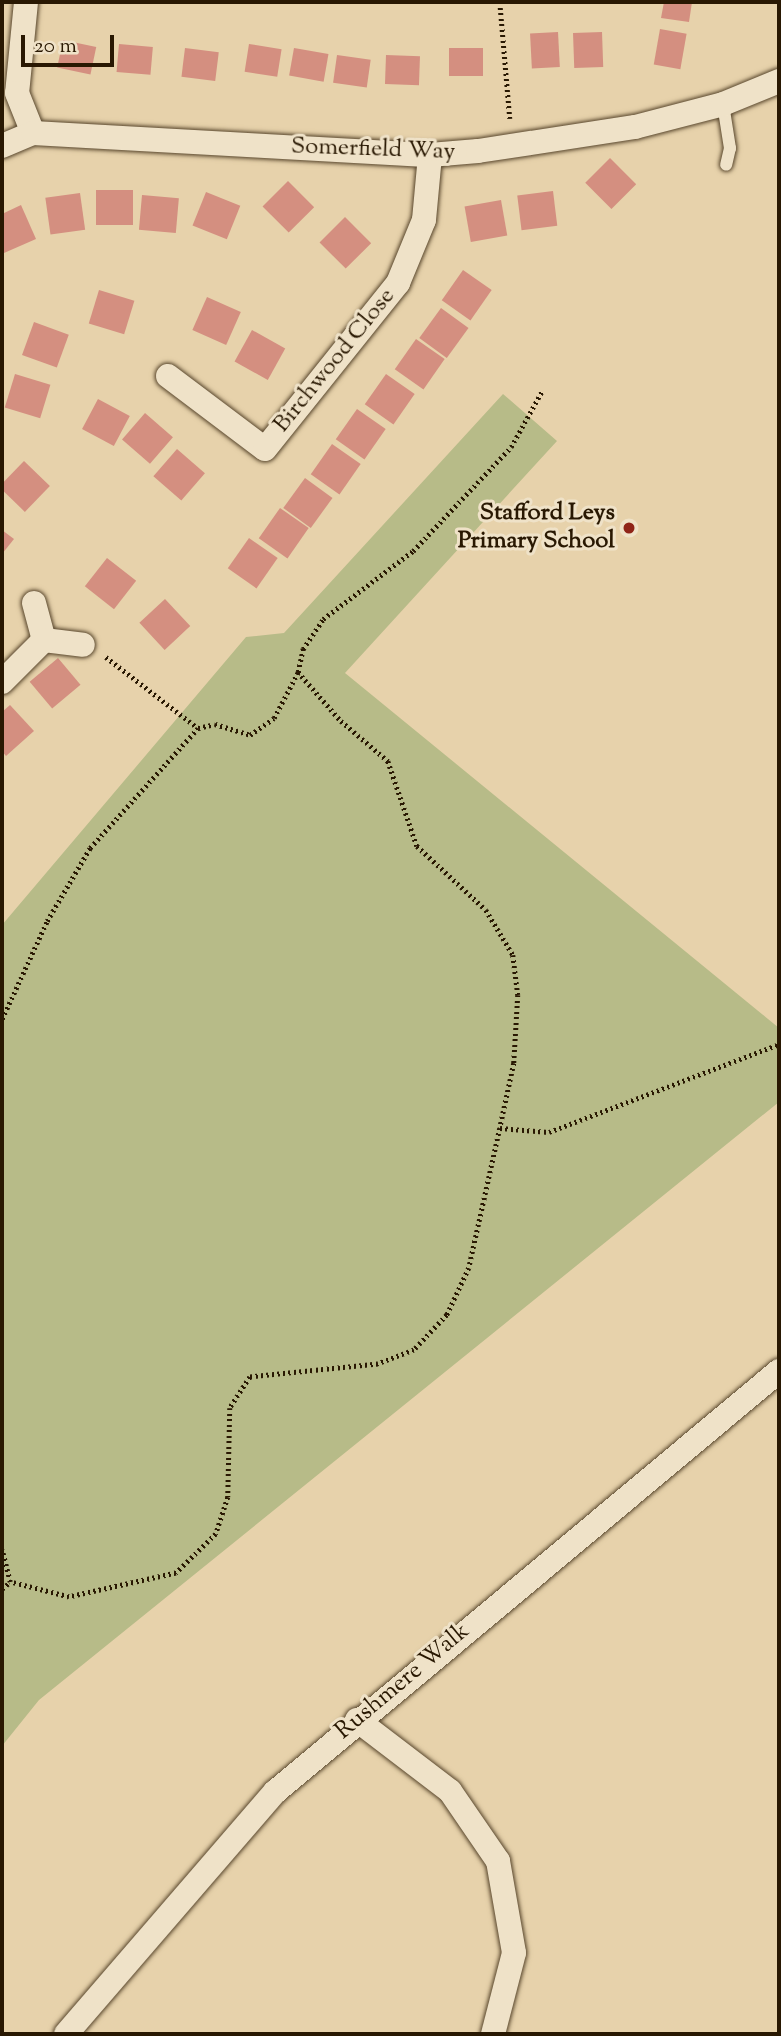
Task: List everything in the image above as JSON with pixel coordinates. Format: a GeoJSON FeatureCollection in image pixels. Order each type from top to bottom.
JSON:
{"type":"FeatureCollection","features":[{"type":"Feature","properties":{"kind":"street"},"geometry":{"type":"LineString","coordinates":[[26,2],[18,93],[33,133]]}},
{"type":"Feature","properties":{"kind":"street","name":"Somerfield Way"},"geometry":{"type":"LineString","coordinates":[[2,146],[33,133],[430,155],[512,146],[635,127],[723,103],[779,81]]}},
{"type":"Feature","properties":{"kind":"street","name":"Birchwood Close"},"geometry":{"type":"LineString","coordinates":[[168,376],[265,449],[398,283],[424,220],[430,155]]}},
{"type":"Feature","properties":{"kind":"street"},"geometry":{"type":"LineString","coordinates":[[34,603],[44,639]]}},
{"type":"Feature","properties":{"kind":"street"},"geometry":{"type":"LineString","coordinates":[[44,639],[83,645]]}},
{"type":"Feature","properties":{"kind":"street"},"geometry":{"type":"LineString","coordinates":[[2,682],[44,639]]}},
{"type":"Feature","properties":{"kind":"street","name":"Rushmere Walk"},"geometry":{"type":"LineString","coordinates":[[66,2034],[275,1791],[356,1720],[779,1371]]}},
{"type":"Feature","properties":{"kind":"street"},"geometry":{"type":"LineString","coordinates":[[356,1720],[450,1791],[498,1861],[514,1953],[492,2034]]}},
{"type":"Feature","properties":{"kind":"lane"},"geometry":{"type":"LineString","coordinates":[[723,103],[730,148],[726,164]]}},
{"type":"Feature","properties":{"kind":"path"},"geometry":{"type":"LineString","coordinates":[[500,2],[512,146]]}},
{"type":"Feature","properties":{"kind":"path"},"geometry":{"type":"LineString","coordinates":[[2,1019],[47,921],[90,848],[198,728],[215,724],[250,734],[274,718],[298,672],[303,649],[323,619],[413,551],[511,447],[542,391]]}},
{"type":"Feature","properties":{"kind":"path"},"geometry":{"type":"LineString","coordinates":[[83,645],[198,728]]}},
{"type":"Feature","properties":{"kind":"path"},"geometry":{"type":"LineString","coordinates":[[10,1582],[69,1597],[176,1573],[216,1534],[228,1497],[230,1408],[250,1377],[378,1364],[414,1350],[447,1315],[469,1268],[514,1063],[518,995],[513,955],[486,910],[417,846],[388,761],[341,721],[298,672]]}},
{"type":"Feature","properties":{"kind":"path"},"geometry":{"type":"LineString","coordinates":[[500,1128],[549,1132],[779,1044]]}},
{"type":"Feature","properties":{"kind":"path"},"geometry":{"type":"LineString","coordinates":[[2,1550],[10,1582]]}},
{"type":"Feature","properties":{"kind":"path"},"geometry":{"type":"LineString","coordinates":[[2,1589],[10,1582]]}},
{"type":"Feature","properties":{"kind":"green space"},"geometry":{"type":"Polygon","coordinates":[[[503,394],[557,441],[345,673],[779,1028],[779,1102],[39,1700],[2,1746],[2,925],[246,637],[284,633],[503,394]]]}},
{"type":"Feature","properties":{"kind":"building"},"geometry":{"type":"Polygon","coordinates":[[[664,2],[692,2],[689,22],[661,18],[664,2]]]}},
{"type":"Feature","properties":{"kind":"building"},"geometry":{"type":"Polygon","coordinates":[[[660,29],[687,34],[680,69],[654,64],[660,29]]]}},
{"type":"Feature","properties":{"kind":"building"},"geometry":{"type":"Polygon","coordinates":[[[558,32],[560,67],[532,68],[530,33],[558,32]]]}},
{"type":"Feature","properties":{"kind":"building"},"geometry":{"type":"Polygon","coordinates":[[[602,32],[603,67],[574,68],[573,33],[602,32]]]}},
{"type":"Feature","properties":{"kind":"building"},"geometry":{"type":"Polygon","coordinates":[[[63,40],[96,47],[90,74],[57,67],[63,40]]]}},
{"type":"Feature","properties":{"kind":"building"},"geometry":{"type":"Polygon","coordinates":[[[119,44],[153,47],[150,75],[117,72],[119,44]]]}},
{"type":"Feature","properties":{"kind":"building"},"geometry":{"type":"Polygon","coordinates":[[[249,44],[282,49],[277,77],[245,72],[249,44]]]}},
{"type":"Feature","properties":{"kind":"building"},"geometry":{"type":"Polygon","coordinates":[[[185,48],[219,52],[215,81],[181,77],[185,48]]]}},
{"type":"Feature","properties":{"kind":"building"},"geometry":{"type":"Polygon","coordinates":[[[294,48],[328,54],[324,82],[289,76],[294,48]]]}},
{"type":"Feature","properties":{"kind":"building"},"geometry":{"type":"Polygon","coordinates":[[[449,48],[483,48],[483,76],[449,76],[449,48]]]}},
{"type":"Feature","properties":{"kind":"building"},"geometry":{"type":"Polygon","coordinates":[[[337,55],[371,60],[367,87],[333,83],[337,55]]]}},
{"type":"Feature","properties":{"kind":"building"},"geometry":{"type":"Polygon","coordinates":[[[386,55],[420,56],[419,85],[385,84],[386,55]]]}},
{"type":"Feature","properties":{"kind":"building"},"geometry":{"type":"Polygon","coordinates":[[[610,158],[636,184],[611,209],[585,183],[610,158]]]}},
{"type":"Feature","properties":{"kind":"building"},"geometry":{"type":"Polygon","coordinates":[[[288,181],[314,207],[289,233],[263,206],[288,181]]]}},
{"type":"Feature","properties":{"kind":"building"},"geometry":{"type":"Polygon","coordinates":[[[96,190],[133,190],[133,225],[96,225],[96,190]]]}},
{"type":"Feature","properties":{"kind":"building"},"geometry":{"type":"Polygon","coordinates":[[[553,191],[557,226],[522,230],[517,195],[553,191]]]}},
{"type":"Feature","properties":{"kind":"building"},"geometry":{"type":"Polygon","coordinates":[[[206,192],[240,206],[227,239],[193,225],[206,192]]]}},
{"type":"Feature","properties":{"kind":"building"},"geometry":{"type":"Polygon","coordinates":[[[80,193],[85,230],[50,235],[45,198],[80,193]]]}},
{"type":"Feature","properties":{"kind":"building"},"geometry":{"type":"Polygon","coordinates":[[[142,195],[179,198],[176,233],[139,230],[142,195]]]}},
{"type":"Feature","properties":{"kind":"building"},"geometry":{"type":"Polygon","coordinates":[[[501,200],[507,235],[471,242],[465,206],[501,200]]]}},
{"type":"Feature","properties":{"kind":"building"},"geometry":{"type":"Polygon","coordinates":[[[21,205],[36,239],[4,253],[2,214],[21,205]]]}},
{"type":"Feature","properties":{"kind":"building"},"geometry":{"type":"Polygon","coordinates":[[[345,217],[371,243],[346,269],[320,242],[345,217]]]}},
{"type":"Feature","properties":{"kind":"building"},"geometry":{"type":"Polygon","coordinates":[[[463,270],[492,290],[470,320],[442,300],[463,270]]]}},
{"type":"Feature","properties":{"kind":"building"},"geometry":{"type":"Polygon","coordinates":[[[99,290],[134,301],[124,334],[89,323],[99,290]]]}},
{"type":"Feature","properties":{"kind":"building"},"geometry":{"type":"Polygon","coordinates":[[[207,297],[241,312],[226,345],[192,330],[207,297]]]}},
{"type":"Feature","properties":{"kind":"building"},"geometry":{"type":"Polygon","coordinates":[[[441,308],[469,328],[447,358],[419,338],[441,308]]]}},
{"type":"Feature","properties":{"kind":"building"},"geometry":{"type":"Polygon","coordinates":[[[34,322],[69,335],[57,368],[22,355],[34,322]]]}},
{"type":"Feature","properties":{"kind":"building"},"geometry":{"type":"Polygon","coordinates":[[[252,330],[285,348],[268,380],[235,361],[252,330]]]}},
{"type":"Feature","properties":{"kind":"building"},"geometry":{"type":"Polygon","coordinates":[[[416,339],[445,359],[423,389],[395,369],[416,339]]]}},
{"type":"Feature","properties":{"kind":"building"},"geometry":{"type":"Polygon","coordinates":[[[15,374],[50,385],[40,418],[5,407],[15,374]]]}},
{"type":"Feature","properties":{"kind":"building"},"geometry":{"type":"Polygon","coordinates":[[[386,374],[415,394],[393,424],[365,404],[386,374]]]}},
{"type":"Feature","properties":{"kind":"building"},"geometry":{"type":"Polygon","coordinates":[[[98,399],[130,416],[114,446],[82,429],[98,399]]]}},
{"type":"Feature","properties":{"kind":"building"},"geometry":{"type":"Polygon","coordinates":[[[357,409],[386,429],[364,459],[336,439],[357,409]]]}},
{"type":"Feature","properties":{"kind":"building"},"geometry":{"type":"Polygon","coordinates":[[[145,413],[173,437],[150,464],[122,439],[145,413]]]}},
{"type":"Feature","properties":{"kind":"building"},"geometry":{"type":"Polygon","coordinates":[[[332,444],[361,464],[339,494],[311,474],[332,444]]]}},
{"type":"Feature","properties":{"kind":"building"},"geometry":{"type":"Polygon","coordinates":[[[177,449],[205,473],[181,500],[153,476],[177,449]]]}},
{"type":"Feature","properties":{"kind":"building"},"geometry":{"type":"Polygon","coordinates":[[[24,461],[50,486],[25,512],[2,490],[2,484],[24,461]]]}},
{"type":"Feature","properties":{"kind":"building"},"geometry":{"type":"Polygon","coordinates":[[[305,478],[333,498],[311,528],[283,508],[305,478]]]}},
{"type":"Feature","properties":{"kind":"building"},"geometry":{"type":"Polygon","coordinates":[[[280,508],[309,528],[287,558],[259,538],[280,508]]]}},
{"type":"Feature","properties":{"kind":"building"},"geometry":{"type":"Polygon","coordinates":[[[2,530],[14,539],[2,554],[2,530]]]}},
{"type":"Feature","properties":{"kind":"building"},"geometry":{"type":"Polygon","coordinates":[[[249,538],[278,558],[256,588],[228,568],[249,538]]]}},
{"type":"Feature","properties":{"kind":"building"},"geometry":{"type":"Polygon","coordinates":[[[107,558],[136,581],[114,609],[85,586],[107,558]]]}},
{"type":"Feature","properties":{"kind":"building"},"geometry":{"type":"Polygon","coordinates":[[[165,599],[190,626],[165,650],[139,623],[165,599]]]}},
{"type":"Feature","properties":{"kind":"building"},"geometry":{"type":"Polygon","coordinates":[[[58,658],[80,685],[52,709],[30,682],[58,658]]]}},
{"type":"Feature","properties":{"kind":"building"},"geometry":{"type":"Polygon","coordinates":[[[10,705],[34,731],[6,756],[2,751],[2,712],[10,705]]]}},
{"type":"Feature","properties":{"kind":"place","name":"Stafford Leys Primary School"},"geometry":{"type":"Point","coordinates":[629,528]}}]}
